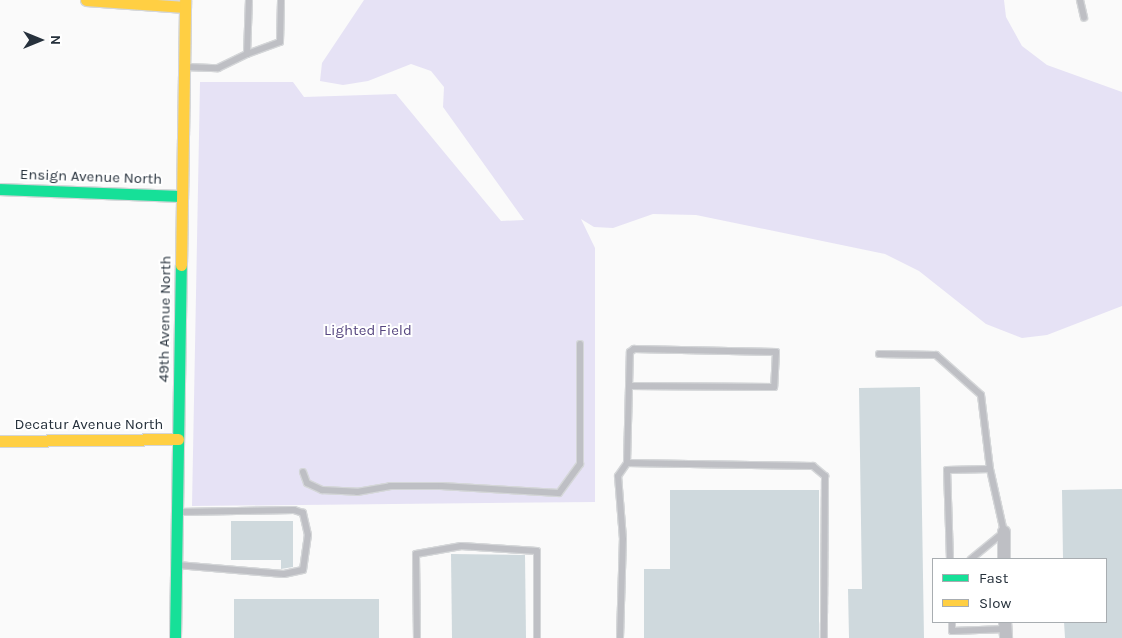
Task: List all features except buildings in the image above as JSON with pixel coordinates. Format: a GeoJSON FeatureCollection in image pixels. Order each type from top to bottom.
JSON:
{"type":"FeatureCollection","features":[{"type":"Feature","properties":{"kind":"street"},"geometry":{"type":"LineString","coordinates":[[86,0],[185,4]]}},
{"type":"Feature","properties":{"kind":"street","name":"49th Avenue North"},"geometry":{"type":"LineString","coordinates":[[175,638],[185,4]]}},
{"type":"Feature","properties":{"kind":"street","name":"Ensign Avenue North"},"geometry":{"type":"LineString","coordinates":[[0,189],[182,196]]}},
{"type":"Feature","properties":{"kind":"street","name":"Decatur Avenue North"},"geometry":{"type":"LineString","coordinates":[[0,440],[178,439]]}},
{"type":"Feature","properties":{"kind":"street"},"geometry":{"type":"LineString","coordinates":[[1004,532],[1004,558]]}},
{"type":"Feature","properties":{"kind":"lane"},"geometry":{"type":"LineString","coordinates":[[247,54],[249,0]]}},
{"type":"Feature","properties":{"kind":"lane"},"geometry":{"type":"LineString","coordinates":[[184,67],[218,68],[247,54],[280,42],[281,0]]}},
{"type":"Feature","properties":{"kind":"lane"},"geometry":{"type":"LineString","coordinates":[[1080,0],[1084,18]]}},
{"type":"Feature","properties":{"kind":"lane"},"geometry":{"type":"LineString","coordinates":[[303,472],[307,483],[348,492],[441,486],[559,493],[580,464],[580,344]]}},
{"type":"Feature","properties":{"kind":"lane"},"geometry":{"type":"LineString","coordinates":[[620,638],[623,539],[618,476],[627,463],[630,386],[634,349],[776,352],[774,387],[630,386]]}},
{"type":"Feature","properties":{"kind":"lane"},"geometry":{"type":"LineString","coordinates":[[878,354],[936,355],[981,395],[990,469],[1004,532],[972,558]]}},
{"type":"Feature","properties":{"kind":"lane"},"geometry":{"type":"LineString","coordinates":[[627,463],[814,466],[825,476],[824,638]]}},
{"type":"Feature","properties":{"kind":"lane"},"geometry":{"type":"LineString","coordinates":[[950,558],[947,470],[990,469]]}},
{"type":"Feature","properties":{"kind":"lane"},"geometry":{"type":"LineString","coordinates":[[176,565],[284,574],[303,570],[308,535],[303,513],[294,510],[177,512]]}},
{"type":"Feature","properties":{"kind":"lane"},"geometry":{"type":"LineString","coordinates":[[417,638],[416,554],[461,546],[537,551],[537,638]]}},
{"type":"Feature","properties":{"kind":"lane"},"geometry":{"type":"LineString","coordinates":[[952,623],[952,631],[1006,630]]}},
{"type":"Feature","properties":{"kind":"green space","name":"Lighted Field"},"geometry":{"type":"Polygon","coordinates":[[[364,0],[1004,0],[1006,17],[1022,46],[1047,65],[1122,92],[1122,306],[1047,335],[1022,338],[986,324],[919,271],[885,254],[696,215],[653,214],[613,228],[594,227],[581,219],[595,248],[595,502],[192,506],[200,82],[293,82],[304,97],[396,94],[501,221],[524,220],[443,107],[444,87],[431,71],[411,64],[368,81],[343,85],[320,81],[322,63],[364,0]]]}},
{"type":"Feature","properties":{"kind":"traffic: fast"},"geometry":{"type":"LineString","coordinates":[[0,189],[182,196]]}},
{"type":"Feature","properties":{"kind":"traffic: fast"},"geometry":{"type":"LineString","coordinates":[[175,638],[181,265]]}},
{"type":"Feature","properties":{"kind":"traffic: slow"},"geometry":{"type":"LineString","coordinates":[[86,0],[185,7]]}},
{"type":"Feature","properties":{"kind":"traffic: slow"},"geometry":{"type":"LineString","coordinates":[[181,265],[185,0]]}},
{"type":"Feature","properties":{"kind":"traffic: slow"},"geometry":{"type":"LineString","coordinates":[[0,441],[178,439]]}}]}
